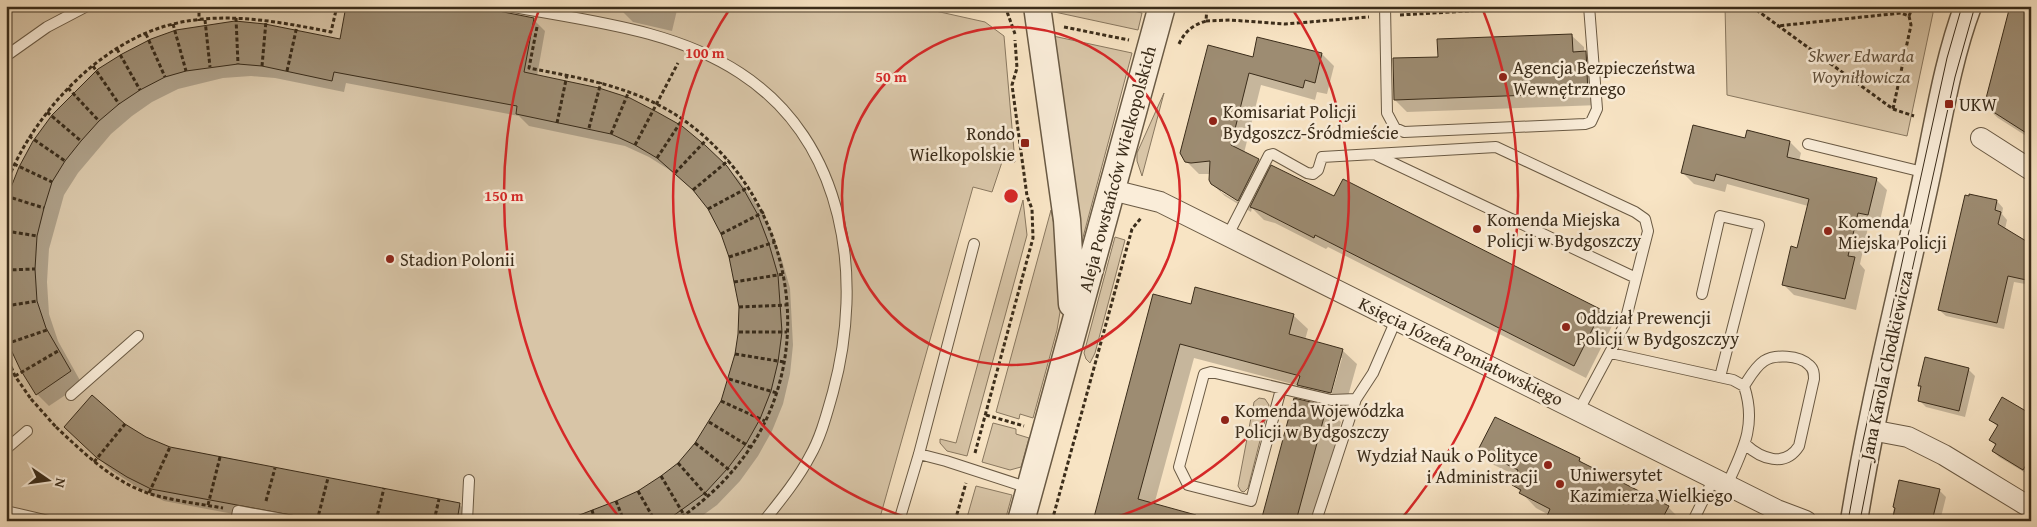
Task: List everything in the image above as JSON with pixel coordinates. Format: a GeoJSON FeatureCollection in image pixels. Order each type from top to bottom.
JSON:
{"type":"FeatureCollection","features":[{"type":"Feature","properties":{"kind":"street","name":"Aleja Powstańców Wielkopolskich"},"geometry":{"type":"LineString","coordinates":[[1037,6],[1067,220],[1071,266],[1073,332]]}},
{"type":"Feature","properties":{"kind":"street","name":"Aleja Powstańców Wielkopolskich"},"geometry":{"type":"LineString","coordinates":[[1021,521],[1162,6]]}},
{"type":"Feature","properties":{"kind":"street","name":"Jana Karola Chodkiewicza"},"geometry":{"type":"LineString","coordinates":[[1854,521],[1871,430],[1953,59],[1968,6]]}},
{"type":"Feature","properties":{"kind":"street"},"geometry":{"type":"LineString","coordinates":[[1981,138],[2031,170]]}},
{"type":"Feature","properties":{"kind":"street","name":"Księcia Józefa Poniatowskiego"},"geometry":{"type":"LineString","coordinates":[[1112,190],[1160,202],[1720,482],[1777,510],[1806,521]]}},
{"type":"Feature","properties":{"kind":"street"},"geometry":{"type":"LineString","coordinates":[[1871,430],[1908,437],[1944,455],[2031,508]]}},
{"type":"Feature","properties":{"kind":"lane"},"geometry":{"type":"LineString","coordinates":[[6,56],[47,27],[87,6]]}},
{"type":"Feature","properties":{"kind":"lane"},"geometry":{"type":"LineString","coordinates":[[509,6],[614,26],[672,41],[740,73],[775,100],[804,134],[824,172],[840,220],[846,270],[846,317],[840,366],[828,411],[811,456],[764,521]]}},
{"type":"Feature","properties":{"kind":"lane"},"geometry":{"type":"LineString","coordinates":[[1386,11],[1387,114],[1396,128],[1404,132],[1591,122],[1597,109],[1588,6]]}},
{"type":"Feature","properties":{"kind":"lane"},"geometry":{"type":"LineString","coordinates":[[1808,144],[1928,173]]}},
{"type":"Feature","properties":{"kind":"lane"},"geometry":{"type":"LineString","coordinates":[[1228,235],[1269,155],[1273,154],[1307,173],[1313,174],[1318,170],[1322,157],[1496,147],[1618,204],[1645,219],[1648,231],[1624,326],[1579,410]]}},
{"type":"Feature","properties":{"kind":"lane"},"geometry":{"type":"LineString","coordinates":[[1377,155],[1636,278]]}},
{"type":"Feature","properties":{"kind":"lane"},"geometry":{"type":"LineString","coordinates":[[1702,294],[1720,216],[1758,225],[1720,377]]}},
{"type":"Feature","properties":{"kind":"lane"},"geometry":{"type":"LineString","coordinates":[[899,521],[919,454],[974,244]]}},
{"type":"Feature","properties":{"kind":"lane"},"geometry":{"type":"LineString","coordinates":[[1316,521],[1356,399],[1373,373],[1396,320]]}},
{"type":"Feature","properties":{"kind":"lane"},"geometry":{"type":"LineString","coordinates":[[72,395],[138,336]]}},
{"type":"Feature","properties":{"kind":"lane"},"geometry":{"type":"LineString","coordinates":[[1610,353],[1733,380],[1744,386],[1749,400],[1750,419],[1745,444],[1693,521]]}},
{"type":"Feature","properties":{"kind":"lane"},"geometry":{"type":"LineString","coordinates":[[1744,386],[1758,366],[1776,356],[1801,360],[1809,364],[1814,372],[1799,446],[1794,454],[1782,459],[1769,458],[1754,452],[1745,444]]}},
{"type":"Feature","properties":{"kind":"lane"},"geometry":{"type":"LineString","coordinates":[[1281,389],[1251,501],[1188,485],[1179,467],[1204,374],[1211,372],[1331,400],[1356,399]]}},
{"type":"Feature","properties":{"kind":"lane"},"geometry":{"type":"LineString","coordinates":[[6,449],[27,431]]}},
{"type":"Feature","properties":{"kind":"lane"},"geometry":{"type":"LineString","coordinates":[[919,454],[946,460],[1029,488]]}},
{"type":"Feature","properties":{"kind":"lane"},"geometry":{"type":"LineString","coordinates":[[467,521],[469,480]]}},
{"type":"Feature","properties":{"kind":"lane"},"geometry":{"type":"LineString","coordinates":[[6,511],[49,521]]}},
{"type":"Feature","properties":{"kind":"lane"},"geometry":{"type":"LineString","coordinates":[[237,516],[263,515],[293,521]]}},
{"type":"Feature","properties":{"kind":"path"},"geometry":{"type":"LineString","coordinates":[[199,6],[199,21]]}},
{"type":"Feature","properties":{"kind":"path"},"geometry":{"type":"LineString","coordinates":[[6,184],[29,136],[47,112],[68,88],[93,66],[117,49],[146,34],[173,24],[205,20],[236,18],[332,32],[337,6]]}},
{"type":"Feature","properties":{"kind":"path"},"geometry":{"type":"LineString","coordinates":[[974,459],[1033,238],[1032,209],[1027,196],[1012,85],[1017,68],[1015,34],[1005,6]]}},
{"type":"Feature","properties":{"kind":"path"},"geometry":{"type":"LineString","coordinates":[[1206,21],[1207,6]]}},
{"type":"Feature","properties":{"kind":"path"},"geometry":{"type":"LineString","coordinates":[[1177,50],[1184,34],[1196,24],[1206,21],[1292,24],[1386,11],[1554,6]]}},
{"type":"Feature","properties":{"kind":"path"},"geometry":{"type":"LineString","coordinates":[[1751,6],[1893,109],[1916,117]]}},
{"type":"Feature","properties":{"kind":"path"},"geometry":{"type":"LineString","coordinates":[[1893,109],[1911,25],[1908,16],[1913,6]]}},
{"type":"Feature","properties":{"kind":"path"},"geometry":{"type":"LineString","coordinates":[[539,12],[529,68],[601,82],[629,91],[656,104],[682,120],[707,139],[729,160],[749,187],[764,212],[784,274],[787,305],[784,362],[777,393],[766,421],[732,472],[708,497],[676,521]]}},
{"type":"Feature","properties":{"kind":"path"},"geometry":{"type":"LineString","coordinates":[[1777,26],[1901,13],[1908,16]]}},
{"type":"Feature","properties":{"kind":"path"},"geometry":{"type":"LineString","coordinates":[[236,18],[238,64]]}},
{"type":"Feature","properties":{"kind":"path"},"geometry":{"type":"LineString","coordinates":[[205,20],[210,66]]}},
{"type":"Feature","properties":{"kind":"path"},"geometry":{"type":"LineString","coordinates":[[262,66],[266,21]]}},
{"type":"Feature","properties":{"kind":"path"},"geometry":{"type":"LineString","coordinates":[[173,24],[186,71]]}},
{"type":"Feature","properties":{"kind":"path"},"geometry":{"type":"LineString","coordinates":[[288,71],[297,26]]}},
{"type":"Feature","properties":{"kind":"path"},"geometry":{"type":"LineString","coordinates":[[1060,26],[1136,42]]}},
{"type":"Feature","properties":{"kind":"path"},"geometry":{"type":"LineString","coordinates":[[146,34],[165,77]]}},
{"type":"Feature","properties":{"kind":"path"},"geometry":{"type":"LineString","coordinates":[[117,49],[140,90]]}},
{"type":"Feature","properties":{"kind":"path"},"geometry":{"type":"LineString","coordinates":[[635,145],[678,63]]}},
{"type":"Feature","properties":{"kind":"path"},"geometry":{"type":"LineString","coordinates":[[93,66],[120,104]]}},
{"type":"Feature","properties":{"kind":"path"},"geometry":{"type":"LineString","coordinates":[[557,123],[567,75]]}},
{"type":"Feature","properties":{"kind":"path"},"geometry":{"type":"LineString","coordinates":[[589,128],[601,82]]}},
{"type":"Feature","properties":{"kind":"path"},"geometry":{"type":"LineString","coordinates":[[68,88],[99,121]]}},
{"type":"Feature","properties":{"kind":"path"},"geometry":{"type":"LineString","coordinates":[[612,134],[629,91]]}},
{"type":"Feature","properties":{"kind":"path"},"geometry":{"type":"LineString","coordinates":[[47,112],[81,141]]}},
{"type":"Feature","properties":{"kind":"path"},"geometry":{"type":"LineString","coordinates":[[657,158],[682,120]]}},
{"type":"Feature","properties":{"kind":"path"},"geometry":{"type":"LineString","coordinates":[[29,136],[65,161]]}},
{"type":"Feature","properties":{"kind":"path"},"geometry":{"type":"LineString","coordinates":[[675,173],[707,139]]}},
{"type":"Feature","properties":{"kind":"path"},"geometry":{"type":"LineString","coordinates":[[693,190],[729,160]]}},
{"type":"Feature","properties":{"kind":"path"},"geometry":{"type":"LineString","coordinates":[[14,164],[52,182]]}},
{"type":"Feature","properties":{"kind":"path"},"geometry":{"type":"LineString","coordinates":[[708,210],[749,187]]}},
{"type":"Feature","properties":{"kind":"path"},"geometry":{"type":"LineString","coordinates":[[6,196],[44,208]]}},
{"type":"Feature","properties":{"kind":"path"},"geometry":{"type":"LineString","coordinates":[[1052,521],[1132,229],[1142,216],[1146,198]]}},
{"type":"Feature","properties":{"kind":"path"},"geometry":{"type":"LineString","coordinates":[[721,234],[764,212]]}},
{"type":"Feature","properties":{"kind":"path"},"geometry":{"type":"LineString","coordinates":[[6,231],[37,236]]}},
{"type":"Feature","properties":{"kind":"path"},"geometry":{"type":"LineString","coordinates":[[729,257],[775,242]]}},
{"type":"Feature","properties":{"kind":"path"},"geometry":{"type":"LineString","coordinates":[[6,270],[35,269]]}},
{"type":"Feature","properties":{"kind":"path"},"geometry":{"type":"LineString","coordinates":[[734,282],[784,274]]}},
{"type":"Feature","properties":{"kind":"path"},"geometry":{"type":"LineString","coordinates":[[6,306],[37,301]]}},
{"type":"Feature","properties":{"kind":"path"},"geometry":{"type":"LineString","coordinates":[[739,307],[787,305]]}},
{"type":"Feature","properties":{"kind":"path"},"geometry":{"type":"LineString","coordinates":[[6,344],[47,330]]}},
{"type":"Feature","properties":{"kind":"path"},"geometry":{"type":"LineString","coordinates":[[739,332],[787,332]]}},
{"type":"Feature","properties":{"kind":"path"},"geometry":{"type":"LineString","coordinates":[[15,376],[58,351]]}},
{"type":"Feature","properties":{"kind":"path"},"geometry":{"type":"LineString","coordinates":[[735,354],[784,362]]}},
{"type":"Feature","properties":{"kind":"path"},"geometry":{"type":"LineString","coordinates":[[6,356],[15,376],[31,399],[56,427],[94,462],[124,482],[149,493],[208,505],[237,516]]}},
{"type":"Feature","properties":{"kind":"path"},"geometry":{"type":"LineString","coordinates":[[729,379],[777,393]]}},
{"type":"Feature","properties":{"kind":"path"},"geometry":{"type":"LineString","coordinates":[[721,401],[766,421]]}},
{"type":"Feature","properties":{"kind":"path"},"geometry":{"type":"LineString","coordinates":[[986,415],[1032,428]]}},
{"type":"Feature","properties":{"kind":"path"},"geometry":{"type":"LineString","coordinates":[[709,422],[750,447]]}},
{"type":"Feature","properties":{"kind":"path"},"geometry":{"type":"LineString","coordinates":[[94,462],[125,424]]}},
{"type":"Feature","properties":{"kind":"path"},"geometry":{"type":"LineString","coordinates":[[695,443],[732,472]]}},
{"type":"Feature","properties":{"kind":"path"},"geometry":{"type":"LineString","coordinates":[[149,493],[170,447]]}},
{"type":"Feature","properties":{"kind":"path"},"geometry":{"type":"LineString","coordinates":[[208,505],[220,457]]}},
{"type":"Feature","properties":{"kind":"path"},"geometry":{"type":"LineString","coordinates":[[678,462],[708,497]]}},
{"type":"Feature","properties":{"kind":"path"},"geometry":{"type":"LineString","coordinates":[[263,515],[275,468]]}},
{"type":"Feature","properties":{"kind":"path"},"geometry":{"type":"LineString","coordinates":[[661,476],[684,515]]}},
{"type":"Feature","properties":{"kind":"path"},"geometry":{"type":"LineString","coordinates":[[318,521],[328,478]]}},
{"type":"Feature","properties":{"kind":"path"},"geometry":{"type":"LineString","coordinates":[[955,521],[968,478]]}},
{"type":"Feature","properties":{"kind":"path"},"geometry":{"type":"LineString","coordinates":[[376,521],[384,488]]}},
{"type":"Feature","properties":{"kind":"path"},"geometry":{"type":"LineString","coordinates":[[638,491],[655,521]]}},
{"type":"Feature","properties":{"kind":"path"},"geometry":{"type":"LineString","coordinates":[[434,521],[438,499]]}},
{"type":"Feature","properties":{"kind":"path"},"geometry":{"type":"LineString","coordinates":[[616,501],[624,521]]}},
{"type":"Feature","properties":{"kind":"path"},"geometry":{"type":"LineString","coordinates":[[592,510],[595,521]]}},
{"type":"Feature","properties":{"kind":"green space","name":"Stadion Polonii"},"geometry":{"type":"Polygon","coordinates":[[[30,6],[913,6],[985,22],[1004,36],[1015,162],[1002,162],[992,192],[973,187],[879,521],[6,521],[6,11],[30,6]]]}},
{"type":"Feature","properties":{"kind":"green space"},"geometry":{"type":"Polygon","coordinates":[[[1049,6],[1113,6],[1142,13],[1138,30],[1050,11],[1049,6]]]}},
{"type":"Feature","properties":{"kind":"green space","name":"Skwer Edwarda Woyniłłowicza"},"geometry":{"type":"Polygon","coordinates":[[[1725,6],[1931,6],[1933,13],[1907,136],[1727,95],[1725,6]]]}},
{"type":"Feature","properties":{"kind":"green space"},"geometry":{"type":"Polygon","coordinates":[[[1053,36],[1132,53],[1082,241],[1053,36]]]}},
{"type":"Feature","properties":{"kind":"green space"},"geometry":{"type":"Polygon","coordinates":[[[1164,93],[1142,176],[1137,161],[1137,153],[1164,93]]]}},
{"type":"Feature","properties":{"kind":"green space"},"geometry":{"type":"Polygon","coordinates":[[[1023,200],[1027,235],[967,456],[947,451],[940,443],[940,439],[956,443],[1023,200]]]}},
{"type":"Feature","properties":{"kind":"green space"},"geometry":{"type":"Polygon","coordinates":[[[1051,210],[1058,245],[1062,300],[1057,330],[1033,418],[1020,414],[1019,419],[996,412],[1051,210]]]}},
{"type":"Feature","properties":{"kind":"green space"},"geometry":{"type":"Polygon","coordinates":[[[1115,237],[1125,240],[1095,353],[1090,363],[1084,353],[1115,237]]]}},
{"type":"Feature","properties":{"kind":"green space"},"geometry":{"type":"Polygon","coordinates":[[[1259,398],[1265,399],[1269,405],[1248,488],[1244,492],[1238,486],[1254,402],[1259,398]]]}},
{"type":"Feature","properties":{"kind":"green space"},"geometry":{"type":"Polygon","coordinates":[[[993,423],[1016,429],[1016,434],[1029,438],[1021,467],[1010,470],[982,462],[993,423]]]}},
{"type":"Feature","properties":{"kind":"green space"},"geometry":{"type":"Polygon","coordinates":[[[976,486],[1012,495],[1005,521],[966,521],[976,486]]]}},
{"type":"Feature","properties":{"kind":"building"},"geometry":{"type":"Polygon","coordinates":[[[346,6],[473,6],[534,18],[524,72],[599,88],[630,98],[657,112],[682,126],[706,146],[727,166],[744,190],[758,215],[778,275],[782,332],[778,362],[771,391],[760,419],[746,444],[728,468],[705,493],[666,521],[570,521],[569,519],[638,491],[678,463],[695,443],[721,401],[735,354],[739,307],[729,257],[721,234],[708,209],[693,190],[657,158],[611,134],[516,114],[517,106],[334,72],[332,81],[262,66],[238,64],[186,71],[165,77],[140,90],[99,121],[65,161],[52,182],[37,236],[35,269],[37,301],[46,328],[71,371],[36,395],[20,369],[6,339],[6,200],[19,167],[33,141],[52,115],[98,69],[151,39],[176,30],[235,21],[265,24],[340,39],[346,6]]]}},
{"type":"Feature","properties":{"kind":"building"},"geometry":{"type":"Polygon","coordinates":[[[2010,6],[2031,6],[2031,136],[1984,106],[2010,6]]]}},
{"type":"Feature","properties":{"kind":"building"},"geometry":{"type":"Polygon","coordinates":[[[1572,34],[1573,52],[1586,51],[1588,93],[1394,100],[1393,58],[1438,57],[1437,39],[1572,34]]]}},
{"type":"Feature","properties":{"kind":"building","name":"Komisariat Policji Bydgoszcz-Śródmieście"},"geometry":{"type":"Polygon","coordinates":[[[1257,37],[1322,53],[1315,83],[1305,80],[1303,88],[1249,73],[1231,145],[1259,159],[1238,201],[1211,184],[1209,180],[1210,161],[1185,162],[1180,153],[1208,45],[1253,57],[1257,37]]]}},
{"type":"Feature","properties":{"kind":"building"},"geometry":{"type":"Polygon","coordinates":[[[1693,125],[1745,138],[1747,130],[1790,141],[1787,157],[1877,178],[1868,215],[1858,213],[1848,256],[1855,257],[1845,299],[1782,285],[1791,246],[1797,248],[1809,199],[1716,174],[1714,181],[1681,173],[1693,125]]]}},
{"type":"Feature","properties":{"kind":"building"},"geometry":{"type":"Polygon","coordinates":[[[1271,165],[1334,196],[1343,179],[1602,310],[1574,366],[1315,235],[1314,238],[1250,207],[1271,165]]]}},
{"type":"Feature","properties":{"kind":"building"},"geometry":{"type":"Polygon","coordinates":[[[1969,194],[1997,200],[1995,210],[2001,212],[1998,224],[2031,244],[2031,281],[2008,276],[1997,323],[1938,310],[1965,195],[1969,196],[1969,194]]]}},
{"type":"Feature","properties":{"kind":"building"},"geometry":{"type":"Polygon","coordinates":[[[1195,287],[1294,314],[1289,334],[1343,349],[1331,393],[1297,385],[1300,376],[1180,344],[1138,499],[1196,515],[1195,521],[1093,521],[1153,294],[1191,304],[1195,287]]]}},
{"type":"Feature","properties":{"kind":"building"},"geometry":{"type":"Polygon","coordinates":[[[1925,357],[1969,368],[1959,411],[1918,401],[1921,386],[1918,386],[1925,357]]]}},
{"type":"Feature","properties":{"kind":"building"},"geometry":{"type":"Polygon","coordinates":[[[92,395],[125,424],[146,437],[170,447],[460,503],[457,521],[323,521],[151,489],[127,477],[97,458],[64,427],[92,395]]]}},
{"type":"Feature","properties":{"kind":"building"},"geometry":{"type":"Polygon","coordinates":[[[2002,397],[2031,414],[2031,457],[2023,470],[1992,451],[1996,444],[1989,440],[1998,425],[1989,420],[2002,397]]]}},
{"type":"Feature","properties":{"kind":"building"},"geometry":{"type":"Polygon","coordinates":[[[1294,398],[1327,406],[1296,521],[1261,521],[1294,398]]]}},
{"type":"Feature","properties":{"kind":"building","name":"Wydział Nauk o Polityce i Administracji"},"geometry":{"type":"Polygon","coordinates":[[[1495,417],[1580,458],[1579,461],[1669,506],[1661,521],[1545,521],[1550,509],[1519,493],[1521,490],[1512,485],[1518,470],[1478,450],[1495,417]]]}},
{"type":"Feature","properties":{"kind":"building"},"geometry":{"type":"Polygon","coordinates":[[[1899,480],[1940,489],[1932,521],[1892,521],[1899,480]]]}},
{"type":"Feature","properties":{"kind":"tram line"},"geometry":{"type":"LineString","coordinates":[[1848,521],[1862,445],[1947,58],[1962,6]]}},
{"type":"Feature","properties":{"kind":"tram line"},"geometry":{"type":"LineString","coordinates":[[1860,521],[1885,392],[1955,77],[1975,6]]}},
{"type":"Feature","properties":{"kind":"place","name":"Agencja Bezpieczeństwa Wewnętrznego"},"geometry":{"type":"Point","coordinates":[1503,77]}},
{"type":"Feature","properties":{"kind":"place","name":"UKW"},"geometry":{"type":"Point","coordinates":[1949,104]}},
{"type":"Feature","properties":{"kind":"place","name":"Komisariat Policji Bydgoszcz-Śródmieście"},"geometry":{"type":"Point","coordinates":[1213,121]}},
{"type":"Feature","properties":{"kind":"place","name":"Rondo Wielkopolskie"},"geometry":{"type":"Point","coordinates":[1025,143]}},
{"type":"Feature","properties":{"kind":"place","name":"Komenda Miejska Policji w Bydgoszczy"},"geometry":{"type":"Point","coordinates":[1477,229]}},
{"type":"Feature","properties":{"kind":"place","name":"Komenda Miejska Policji"},"geometry":{"type":"Point","coordinates":[1828,231]}},
{"type":"Feature","properties":{"kind":"place","name":"Stadion Polonii"},"geometry":{"type":"Point","coordinates":[390,259]}},
{"type":"Feature","properties":{"kind":"place","name":"Oddział Prewencji Policji w Bydgoszczyy"},"geometry":{"type":"Point","coordinates":[1566,327]}},
{"type":"Feature","properties":{"kind":"place","name":"Komenda Wojewódzka Policji w Bydgoszczy"},"geometry":{"type":"Point","coordinates":[1225,420]}},
{"type":"Feature","properties":{"kind":"place","name":"Wydział Nauk o Polityce i Administracji"},"geometry":{"type":"Point","coordinates":[1548,465]}},
{"type":"Feature","properties":{"kind":"place","name":"Uniwersytet Kazimierza Wielkiego"},"geometry":{"type":"Point","coordinates":[1560,484]}}]}
